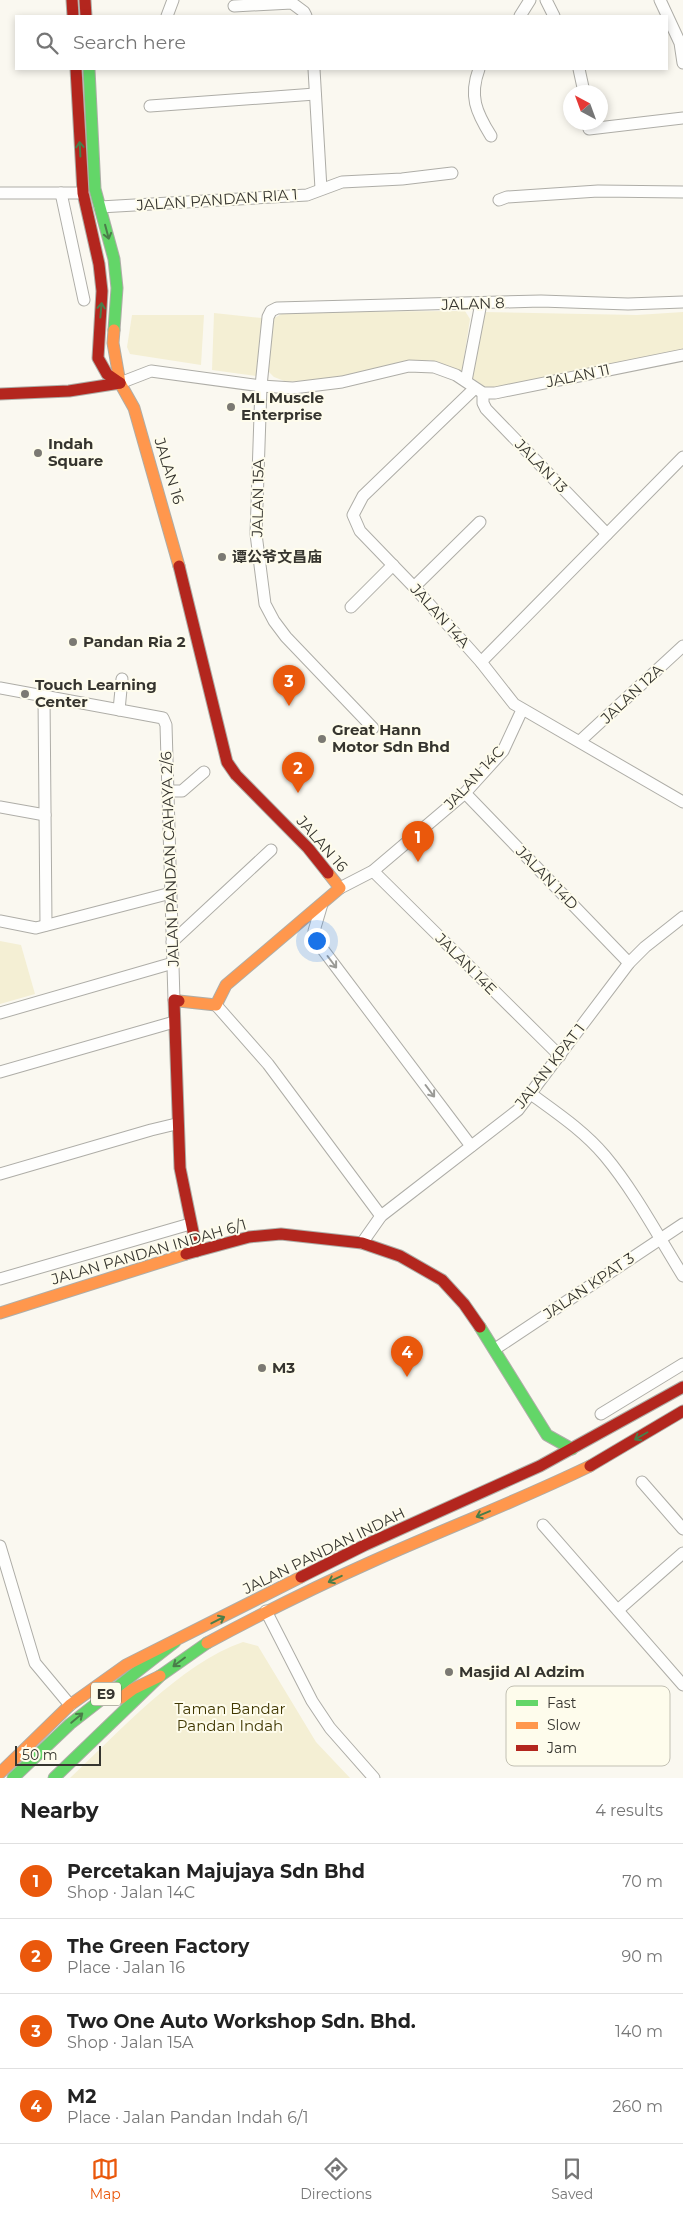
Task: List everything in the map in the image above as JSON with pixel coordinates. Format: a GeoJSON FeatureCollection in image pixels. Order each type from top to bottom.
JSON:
{"type":"FeatureCollection","features":[{"type":"Feature","properties":{"kind":"main road"},"geometry":{"type":"LineString","coordinates":[[72,0],[73,15]]}},
{"type":"Feature","properties":{"kind":"main road"},"geometry":{"type":"LineString","coordinates":[[86,0],[86,15]]}},
{"type":"Feature","properties":{"kind":"main road"},"geometry":{"type":"LineString","coordinates":[[69,391],[88,380],[95,371],[98,358],[102,291],[99,264],[83,193],[76,70]]}},
{"type":"Feature","properties":{"kind":"main road"},"geometry":{"type":"LineString","coordinates":[[89,74],[96,189],[114,259],[116,288],[114,343],[120,384]]}},
{"type":"Feature","properties":{"kind":"main road"},"geometry":{"type":"LineString","coordinates":[[98,358],[107,374],[120,384]]}},
{"type":"Feature","properties":{"kind":"main road"},"geometry":{"type":"LineString","coordinates":[[0,394],[69,391],[120,384]]}},
{"type":"Feature","properties":{"kind":"main road","name":"JALAN 16"},"geometry":{"type":"LineString","coordinates":[[120,384],[134,408],[171,533],[227,762],[236,775],[308,848],[340,888]]}},
{"type":"Feature","properties":{"kind":"main road"},"geometry":{"type":"LineString","coordinates":[[197,1251],[180,1168],[176,1124],[174,1000],[216,1005],[226,985],[340,888]]}},
{"type":"Feature","properties":{"kind":"main road","name":"JALAN PANDAN INDAH 6/1"},"geometry":{"type":"LineString","coordinates":[[0,1313],[197,1251],[249,1237],[281,1234],[362,1243],[400,1256],[442,1280],[464,1304],[495,1349],[547,1435],[572,1449]]}},
{"type":"Feature","properties":{"kind":"main road","name":"JALAN PANDAN INDAH"},"geometry":{"type":"LineString","coordinates":[[0,1773],[70,1705],[126,1665],[365,1545],[540,1466],[683,1387]]}},
{"type":"Feature","properties":{"kind":"main road","name":"JALAN PANDAN INDAH"},"geometry":{"type":"LineString","coordinates":[[54,1778],[160,1676],[205,1644],[266,1611],[371,1562],[544,1488],[590,1466],[683,1411]]}},
{"type":"Feature","properties":{"kind":"main road"},"geometry":{"type":"LineString","coordinates":[[540,1466],[547,1450],[547,1435]]}},
{"type":"Feature","properties":{"kind":"main road","name":"E9"},"geometry":{"type":"LineString","coordinates":[[13,1778],[41,1750],[94,1704],[175,1642]]}},
{"type":"Feature","properties":{"kind":"main road","name":"E9"},"geometry":{"type":"LineString","coordinates":[[93,1721],[133,1689],[160,1676]]}},
{"type":"Feature","properties":{"kind":"street"},"geometry":{"type":"LineString","coordinates":[[167,15],[173,0]]}},
{"type":"Feature","properties":{"kind":"street"},"geometry":{"type":"LineString","coordinates":[[521,15],[530,0]]}},
{"type":"Feature","properties":{"kind":"street"},"geometry":{"type":"LineString","coordinates":[[546,0],[554,15]]}},
{"type":"Feature","properties":{"kind":"street"},"geometry":{"type":"LineString","coordinates":[[660,0],[667,15]]}},
{"type":"Feature","properties":{"kind":"street"},"geometry":{"type":"LineString","coordinates":[[234,6],[292,3],[306,15]]}},
{"type":"Feature","properties":{"kind":"street"},"geometry":{"type":"LineString","coordinates":[[668,17],[680,43],[683,63]]}},
{"type":"Feature","properties":{"kind":"street"},"geometry":{"type":"LineString","coordinates":[[314,70],[321,189]]}},
{"type":"Feature","properties":{"kind":"street"},"geometry":{"type":"LineString","coordinates":[[479,70],[474,83],[475,103],[491,136]]}},
{"type":"Feature","properties":{"kind":"street"},"geometry":{"type":"LineString","coordinates":[[579,70],[582,85]]}},
{"type":"Feature","properties":{"kind":"street"},"geometry":{"type":"LineString","coordinates":[[150,106],[315,94]]}},
{"type":"Feature","properties":{"kind":"street"},"geometry":{"type":"LineString","coordinates":[[608,124],[683,118]]}},
{"type":"Feature","properties":{"kind":"street","name":"JALAN PANDAN RIA 1"},"geometry":{"type":"LineString","coordinates":[[100,208],[308,195],[342,182],[402,179],[452,173]]}},
{"type":"Feature","properties":{"kind":"street"},"geometry":{"type":"LineString","coordinates":[[499,200],[507,197],[598,191],[683,192]]}},
{"type":"Feature","properties":{"kind":"street"},"geometry":{"type":"LineString","coordinates":[[0,193],[83,193]]}},
{"type":"Feature","properties":{"kind":"street"},"geometry":{"type":"LineString","coordinates":[[61,193],[84,300]]}},
{"type":"Feature","properties":{"kind":"street","name":"JALAN 8"},"geometry":{"type":"LineString","coordinates":[[268,317],[271,311],[277,308],[541,301],[628,304],[683,302]]}},
{"type":"Feature","properties":{"kind":"street"},"geometry":{"type":"LineString","coordinates":[[120,384],[151,371],[261,386],[293,388],[342,382],[409,366],[434,367],[474,388],[481,304]]}},
{"type":"Feature","properties":{"kind":"street","name":"JALAN 15A"},"geometry":{"type":"LineString","coordinates":[[268,317],[261,386],[256,534],[266,604],[274,621],[286,636],[373,728]]}},
{"type":"Feature","properties":{"kind":"street","name":"JALAN 11"},"geometry":{"type":"LineString","coordinates":[[474,388],[495,393],[683,355]]}},
{"type":"Feature","properties":{"kind":"street","name":"JALAN 13"},"geometry":{"type":"LineString","coordinates":[[474,388],[486,409],[607,534]]}},
{"type":"Feature","properties":{"kind":"street","name":"JALAN 14A"},"geometry":{"type":"LineString","coordinates":[[474,388],[363,496],[353,515],[360,531],[414,586],[481,662],[509,698],[522,710],[580,741],[683,802]]}},
{"type":"Feature","properties":{"kind":"street"},"geometry":{"type":"LineString","coordinates":[[481,662],[683,457]]}},
{"type":"Feature","properties":{"kind":"street"},"geometry":{"type":"LineString","coordinates":[[414,586],[480,522]]}},
{"type":"Feature","properties":{"kind":"street"},"geometry":{"type":"LineString","coordinates":[[351,607],[393,565]]}},
{"type":"Feature","properties":{"kind":"street","name":"JALAN 12A"},"geometry":{"type":"LineString","coordinates":[[580,741],[683,646]]}},
{"type":"Feature","properties":{"kind":"street"},"geometry":{"type":"LineString","coordinates":[[0,688],[119,710],[122,679]]}},
{"type":"Feature","properties":{"kind":"street"},"geometry":{"type":"LineString","coordinates":[[44,696],[46,926]]}},
{"type":"Feature","properties":{"kind":"street","name":"JALAN PANDAN CAHAYA 2/6"},"geometry":{"type":"LineString","coordinates":[[119,710],[163,718],[166,725],[174,1000]]}},
{"type":"Feature","properties":{"kind":"street","name":"JALAN 14C"},"geometry":{"type":"LineString","coordinates":[[340,888],[373,871],[465,793],[503,751],[522,710]]}},
{"type":"Feature","properties":{"kind":"street"},"geometry":{"type":"LineString","coordinates":[[168,790],[182,791],[204,772]]}},
{"type":"Feature","properties":{"kind":"street","name":"JALAN 14D"},"geometry":{"type":"LineString","coordinates":[[465,793],[629,963]]}},
{"type":"Feature","properties":{"kind":"street"},"geometry":{"type":"LineString","coordinates":[[0,807],[45,815]]}},
{"type":"Feature","properties":{"kind":"street"},"geometry":{"type":"LineString","coordinates":[[172,942],[271,850]]}},
{"type":"Feature","properties":{"kind":"street","name":"JALAN 14E"},"geometry":{"type":"LineString","coordinates":[[373,871],[560,1056]]}},
{"type":"Feature","properties":{"kind":"street"},"geometry":{"type":"LineString","coordinates":[[0,921],[36,928],[171,893]]}},
{"type":"Feature","properties":{"kind":"street"},"geometry":{"type":"LineString","coordinates":[[322,902],[316,919],[315,939],[471,1146]]}},
{"type":"Feature","properties":{"kind":"street","name":"JALAN KPAT 1"},"geometry":{"type":"LineString","coordinates":[[362,1243],[381,1216],[518,1110],[629,963],[645,947],[683,918]]}},
{"type":"Feature","properties":{"kind":"street"},"geometry":{"type":"LineString","coordinates":[[0,1013],[173,963]]}},
{"type":"Feature","properties":{"kind":"street"},"geometry":{"type":"LineString","coordinates":[[216,1005],[268,1064],[381,1216]]}},
{"type":"Feature","properties":{"kind":"street"},"geometry":{"type":"LineString","coordinates":[[0,1072],[174,1022]]}},
{"type":"Feature","properties":{"kind":"street"},"geometry":{"type":"LineString","coordinates":[[531,1094],[580,1130],[604,1155],[619,1174],[683,1276]]}},
{"type":"Feature","properties":{"kind":"street"},"geometry":{"type":"LineString","coordinates":[[0,1174],[176,1124]]}},
{"type":"Feature","properties":{"kind":"street"},"geometry":{"type":"LineString","coordinates":[[0,1279],[190,1224]]}},
{"type":"Feature","properties":{"kind":"street","name":"JALAN KPAT 3"},"geometry":{"type":"LineString","coordinates":[[495,1349],[683,1224]]}},
{"type":"Feature","properties":{"kind":"street"},"geometry":{"type":"LineString","coordinates":[[601,1414],[683,1364]]}},
{"type":"Feature","properties":{"kind":"street"},"geometry":{"type":"LineString","coordinates":[[642,1482],[683,1529]]}},
{"type":"Feature","properties":{"kind":"street"},"geometry":{"type":"LineString","coordinates":[[543,1525],[683,1684]]}},
{"type":"Feature","properties":{"kind":"street"},"geometry":{"type":"LineString","coordinates":[[0,1546],[34,1663],[70,1705]]}},
{"type":"Feature","properties":{"kind":"street"},"geometry":{"type":"LineString","coordinates":[[618,1610],[683,1553]]}},
{"type":"Feature","properties":{"kind":"street"},"geometry":{"type":"LineString","coordinates":[[266,1611],[312,1701],[330,1728],[374,1778]]}},
{"type":"Feature","properties":{"kind":"green space"},"geometry":{"type":"Polygon","coordinates":[[[465,311],[470,319],[462,371],[430,360],[331,378],[287,382],[274,377],[268,371],[271,320],[285,312],[465,311]]]}},
{"type":"Feature","properties":{"kind":"green space"},"geometry":{"type":"Polygon","coordinates":[[[484,312],[637,315],[683,312],[683,351],[488,389],[471,377],[484,312]]]}},
{"type":"Feature","properties":{"kind":"green space"},"geometry":{"type":"Polygon","coordinates":[[[214,313],[262,318],[256,376],[212,370],[214,313]]]}},
{"type":"Feature","properties":{"kind":"green space"},"geometry":{"type":"Polygon","coordinates":[[[132,315],[204,315],[201,365],[130,354],[127,347],[132,315]]]}},
{"type":"Feature","properties":{"kind":"green space"},"geometry":{"type":"Polygon","coordinates":[[[0,941],[21,945],[35,994],[0,1004],[0,941]]]}},
{"type":"Feature","properties":{"kind":"green space","name":"Taman Bandar Pandan Indah"},"geometry":{"type":"Polygon","coordinates":[[[243,1642],[258,1646],[316,1742],[350,1778],[70,1778],[129,1721],[174,1682],[220,1652],[243,1642]]]}},
{"type":"Feature","properties":{"kind":"traffic: fast"},"geometry":{"type":"LineString","coordinates":[[89,70],[95,189],[114,259],[117,288],[114,330]]}},
{"type":"Feature","properties":{"kind":"traffic: fast"},"geometry":{"type":"LineString","coordinates":[[480,1327],[547,1435],[572,1449]]}},
{"type":"Feature","properties":{"kind":"traffic: fast"},"geometry":{"type":"LineString","coordinates":[[13,1778],[70,1724],[175,1642]]}},
{"type":"Feature","properties":{"kind":"traffic: fast"},"geometry":{"type":"LineString","coordinates":[[54,1778],[160,1676],[207,1643]]}},
{"type":"Feature","properties":{"kind":"traffic: slow"},"geometry":{"type":"LineString","coordinates":[[114,330],[113,343],[120,383],[134,408],[179,566]]}},
{"type":"Feature","properties":{"kind":"traffic: slow"},"geometry":{"type":"LineString","coordinates":[[179,1001],[216,1005],[226,985],[340,888],[328,873]]}},
{"type":"Feature","properties":{"kind":"traffic: slow"},"geometry":{"type":"LineString","coordinates":[[0,1313],[186,1254]]}},
{"type":"Feature","properties":{"kind":"traffic: slow"},"geometry":{"type":"LineString","coordinates":[[207,1643],[350,1571],[590,1466]]}},
{"type":"Feature","properties":{"kind":"traffic: slow"},"geometry":{"type":"LineString","coordinates":[[0,1773],[70,1705],[126,1665],[301,1577]]}},
{"type":"Feature","properties":{"kind":"traffic: slow"},"geometry":{"type":"LineString","coordinates":[[121,1698],[133,1689],[160,1676]]}},
{"type":"Feature","properties":{"kind":"traffic: jam"},"geometry":{"type":"LineString","coordinates":[[72,0],[73,15]]}},
{"type":"Feature","properties":{"kind":"traffic: jam"},"geometry":{"type":"LineString","coordinates":[[85,0],[86,15]]}},
{"type":"Feature","properties":{"kind":"traffic: jam"},"geometry":{"type":"LineString","coordinates":[[76,70],[83,193],[99,264],[102,291],[98,358],[107,374],[120,383]]}},
{"type":"Feature","properties":{"kind":"traffic: jam"},"geometry":{"type":"LineString","coordinates":[[0,394],[69,391],[120,383]]}},
{"type":"Feature","properties":{"kind":"traffic: jam"},"geometry":{"type":"LineString","coordinates":[[179,566],[227,762],[236,775],[308,848],[328,873]]}},
{"type":"Feature","properties":{"kind":"traffic: jam"},"geometry":{"type":"LineString","coordinates":[[179,1001],[174,1000],[180,1168],[197,1251]]}},
{"type":"Feature","properties":{"kind":"traffic: jam"},"geometry":{"type":"LineString","coordinates":[[186,1254],[249,1237],[281,1234],[362,1243],[400,1256],[442,1280],[464,1304],[480,1327]]}},
{"type":"Feature","properties":{"kind":"traffic: jam"},"geometry":{"type":"LineString","coordinates":[[301,1577],[365,1545],[540,1466],[683,1387]]}},
{"type":"Feature","properties":{"kind":"traffic: jam"},"geometry":{"type":"LineString","coordinates":[[590,1466],[683,1411]]}},
{"type":"Feature","properties":{"kind":"place","name":"ML Muscle Enterprise"},"geometry":{"type":"Point","coordinates":[231,407]}},
{"type":"Feature","properties":{"kind":"place","name":"Indah Square"},"geometry":{"type":"Point","coordinates":[38,453]}},
{"type":"Feature","properties":{"kind":"place","name":"谭公爷文昌庙"},"geometry":{"type":"Point","coordinates":[222,557]}},
{"type":"Feature","properties":{"kind":"place","name":"Pandan Ria 2"},"geometry":{"type":"Point","coordinates":[73,642]}},
{"type":"Feature","properties":{"kind":"place","name":"Touch Learning Center"},"geometry":{"type":"Point","coordinates":[25,694]}},
{"type":"Feature","properties":{"kind":"place","name":"Two One Auto Workshop Sdn. Bhd."},"geometry":{"type":"Point","coordinates":[289,706]}},
{"type":"Feature","properties":{"kind":"place","name":"Great Hann Motor Sdn Bhd"},"geometry":{"type":"Point","coordinates":[322,739]}},
{"type":"Feature","properties":{"kind":"place","name":"The Green Factory"},"geometry":{"type":"Point","coordinates":[298,793]}},
{"type":"Feature","properties":{"kind":"place","name":"Percetakan Majujaya Sdn Bhd"},"geometry":{"type":"Point","coordinates":[418,862]}},
{"type":"Feature","properties":{"kind":"place","name":"M3"},"geometry":{"type":"Point","coordinates":[262,1368]}},
{"type":"Feature","properties":{"kind":"place","name":"M2"},"geometry":{"type":"Point","coordinates":[407,1377]}},
{"type":"Feature","properties":{"kind":"place","name":"Masjid Al Adzim"},"geometry":{"type":"Point","coordinates":[449,1672]}}]}
